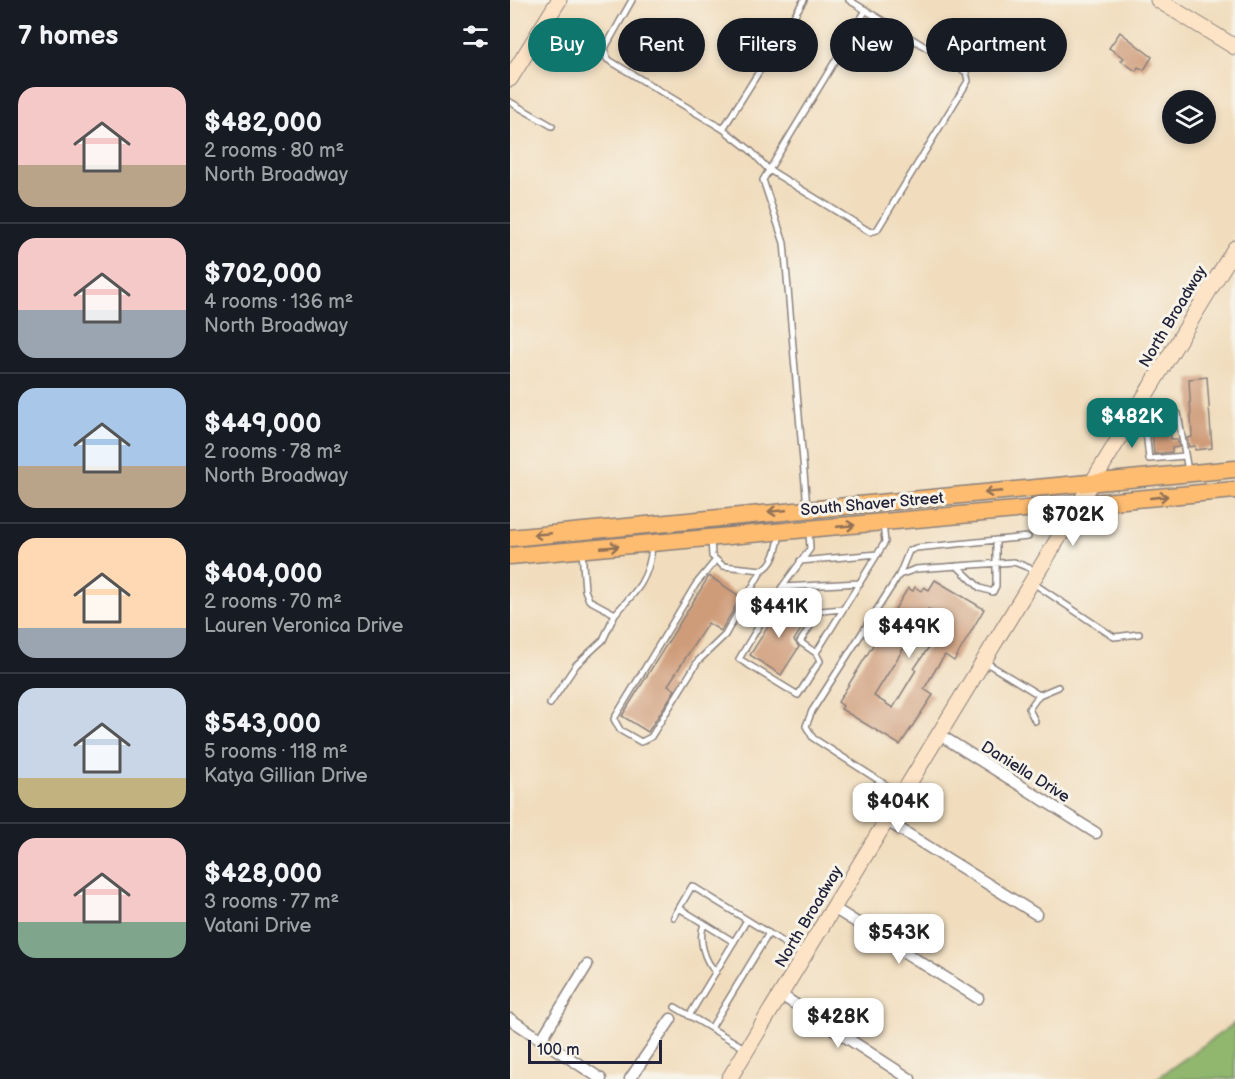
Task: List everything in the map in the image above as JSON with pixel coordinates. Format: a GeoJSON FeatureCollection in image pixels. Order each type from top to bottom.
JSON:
{"type":"FeatureCollection","features":[{"type":"Feature","properties":{"kind":"main road","name":"South Shaver Street"},"geometry":{"type":"LineString","coordinates":[[510,537],[1235,469]]}},
{"type":"Feature","properties":{"kind":"main road","name":"South Shaver Street"},"geometry":{"type":"LineString","coordinates":[[510,556],[1235,490]]}},
{"type":"Feature","properties":{"kind":"main road"},"geometry":{"type":"LineString","coordinates":[[807,509],[809,529]]}},
{"type":"Feature","properties":{"kind":"main road"},"geometry":{"type":"LineString","coordinates":[[710,518],[711,538]]}},
{"type":"Feature","properties":{"kind":"main road"},"geometry":{"type":"LineString","coordinates":[[580,531],[581,550]]}},
{"type":"Feature","properties":{"kind":"street"},"geometry":{"type":"LineString","coordinates":[[510,79],[559,0]]}},
{"type":"Feature","properties":{"kind":"street"},"geometry":{"type":"LineString","coordinates":[[1158,0],[1235,47]]}},
{"type":"Feature","properties":{"kind":"street","name":"North Broadway"},"geometry":{"type":"LineString","coordinates":[[729,1079],[835,909],[1235,248]]}},
{"type":"Feature","properties":{"kind":"street","name":"Daniella Drive"},"geometry":{"type":"LineString","coordinates":[[940,735],[1096,833]]}},
{"type":"Feature","properties":{"kind":"street"},"geometry":{"type":"LineString","coordinates":[[887,821],[1036,914]]}},
{"type":"Feature","properties":{"kind":"street"},"geometry":{"type":"LineString","coordinates":[[835,909],[978,998]]}},
{"type":"Feature","properties":{"kind":"street"},"geometry":{"type":"LineString","coordinates":[[541,1040],[587,965]]}},
{"type":"Feature","properties":{"kind":"street"},"geometry":{"type":"LineString","coordinates":[[781,995],[910,1079]]}},
{"type":"Feature","properties":{"kind":"street"},"geometry":{"type":"LineString","coordinates":[[630,1079],[671,1019]]}},
{"type":"Feature","properties":{"kind":"street"},"geometry":{"type":"LineString","coordinates":[[510,1020],[595,1077]]}},
{"type":"Feature","properties":{"kind":"lane"},"geometry":{"type":"LineString","coordinates":[[632,0],[605,48],[607,58],[723,129],[750,150],[768,169],[870,232],[877,230],[968,81],[966,72],[849,0]]}},
{"type":"Feature","properties":{"kind":"lane"},"geometry":{"type":"LineString","coordinates":[[723,129],[804,0]]}},
{"type":"Feature","properties":{"kind":"lane"},"geometry":{"type":"LineString","coordinates":[[807,509],[784,243],[763,180],[866,10]]}},
{"type":"Feature","properties":{"kind":"lane"},"geometry":{"type":"LineString","coordinates":[[510,102],[552,126]]}},
{"type":"Feature","properties":{"kind":"lane"},"geometry":{"type":"LineString","coordinates":[[1133,416],[1179,414],[1188,473]]}},
{"type":"Feature","properties":{"kind":"lane"},"geometry":{"type":"LineString","coordinates":[[1153,415],[1146,431],[1149,459],[1185,456]]}},
{"type":"Feature","properties":{"kind":"lane"},"geometry":{"type":"LineString","coordinates":[[816,653],[885,542],[883,523]]}},
{"type":"Feature","properties":{"kind":"lane"},"geometry":{"type":"LineString","coordinates":[[809,529],[810,549],[782,587],[739,659],[798,695],[820,661],[816,653],[800,642],[820,611]]}},
{"type":"Feature","properties":{"kind":"lane"},"geometry":{"type":"LineString","coordinates":[[711,538],[712,556],[715,561],[723,566],[762,570],[768,567],[774,558],[781,532]]}},
{"type":"Feature","properties":{"kind":"lane"},"geometry":{"type":"LineString","coordinates":[[903,796],[813,738],[806,726],[812,711],[899,575],[909,551],[915,548],[1028,537]]}},
{"type":"Feature","properties":{"kind":"lane"},"geometry":{"type":"LineString","coordinates":[[957,566],[980,588],[991,593],[996,586],[996,540]]}},
{"type":"Feature","properties":{"kind":"lane"},"geometry":{"type":"LineString","coordinates":[[550,704],[576,665],[603,640],[615,614],[642,584],[648,572],[652,543]]}},
{"type":"Feature","properties":{"kind":"lane"},"geometry":{"type":"LineString","coordinates":[[581,550],[585,590],[589,600],[615,614]]}},
{"type":"Feature","properties":{"kind":"lane"},"geometry":{"type":"LineString","coordinates":[[800,561],[878,554]]}},
{"type":"Feature","properties":{"kind":"lane"},"geometry":{"type":"LineString","coordinates":[[715,561],[696,584],[614,719],[620,730],[641,742],[651,737],[698,661],[709,649],[720,642],[745,604],[762,570]]}},
{"type":"Feature","properties":{"kind":"lane"},"geometry":{"type":"LineString","coordinates":[[899,575],[916,569],[1014,562],[1114,637],[1139,634]]}},
{"type":"Feature","properties":{"kind":"lane"},"geometry":{"type":"LineString","coordinates":[[782,587],[860,583]]}},
{"type":"Feature","properties":{"kind":"lane"},"geometry":{"type":"LineString","coordinates":[[782,587],[820,611],[843,609]]}},
{"type":"Feature","properties":{"kind":"lane"},"geometry":{"type":"LineString","coordinates":[[984,661],[1039,695]]}},
{"type":"Feature","properties":{"kind":"lane"},"geometry":{"type":"LineString","coordinates":[[1035,721],[1029,709],[1039,695],[1058,687]]}},
{"type":"Feature","properties":{"kind":"lane"},"geometry":{"type":"LineString","coordinates":[[674,917],[692,886],[805,956]]}},
{"type":"Feature","properties":{"kind":"lane"},"geometry":{"type":"LineString","coordinates":[[679,909],[734,942]]}},
{"type":"Feature","properties":{"kind":"lane"},"geometry":{"type":"LineString","coordinates":[[689,1016],[747,920]]}},
{"type":"Feature","properties":{"kind":"lane"},"geometry":{"type":"LineString","coordinates":[[704,924],[701,939],[708,964],[716,972]]}},
{"type":"Feature","properties":{"kind":"lane"},"geometry":{"type":"LineString","coordinates":[[711,1028],[769,933]]}},
{"type":"Feature","properties":{"kind":"lane"},"geometry":{"type":"LineString","coordinates":[[675,1007],[747,1050]]}},
{"type":"Feature","properties":{"kind":"green space"},"geometry":{"type":"Polygon","coordinates":[[[1235,1023],[1235,1079],[1156,1079],[1235,1023]]]}},
{"type":"Feature","properties":{"kind":"building"},"geometry":{"type":"Polygon","coordinates":[[[1120,32],[1152,57],[1144,70],[1138,67],[1136,71],[1121,61],[1124,58],[1109,48],[1120,32]]]}},
{"type":"Feature","properties":{"kind":"building"},"geometry":{"type":"Polygon","coordinates":[[[1207,377],[1212,448],[1195,450],[1195,446],[1189,447],[1187,438],[1192,437],[1189,379],[1207,377]]]}},
{"type":"Feature","properties":{"kind":"building"},"geometry":{"type":"Polygon","coordinates":[[[1170,424],[1171,439],[1177,439],[1179,447],[1172,448],[1172,452],[1154,454],[1152,430],[1154,425],[1170,424]]]}},
{"type":"Feature","properties":{"kind":"building"},"geometry":{"type":"Polygon","coordinates":[[[709,576],[741,597],[721,631],[708,623],[668,685],[675,690],[648,732],[622,716],[709,576]]]}},
{"type":"Feature","properties":{"kind":"building"},"geometry":{"type":"Polygon","coordinates":[[[935,580],[984,609],[954,661],[945,655],[937,667],[924,689],[933,695],[900,745],[841,709],[843,706],[838,702],[908,588],[913,591],[915,587],[921,591],[924,587],[929,590],[935,580]],[[928,609],[874,696],[893,708],[916,670],[914,669],[947,620],[928,609]]]}},
{"type":"Feature","properties":{"kind":"building"},"geometry":{"type":"Polygon","coordinates":[[[779,602],[807,620],[794,640],[799,647],[781,675],[750,655],[769,625],[766,623],[779,602]]]}}]}
